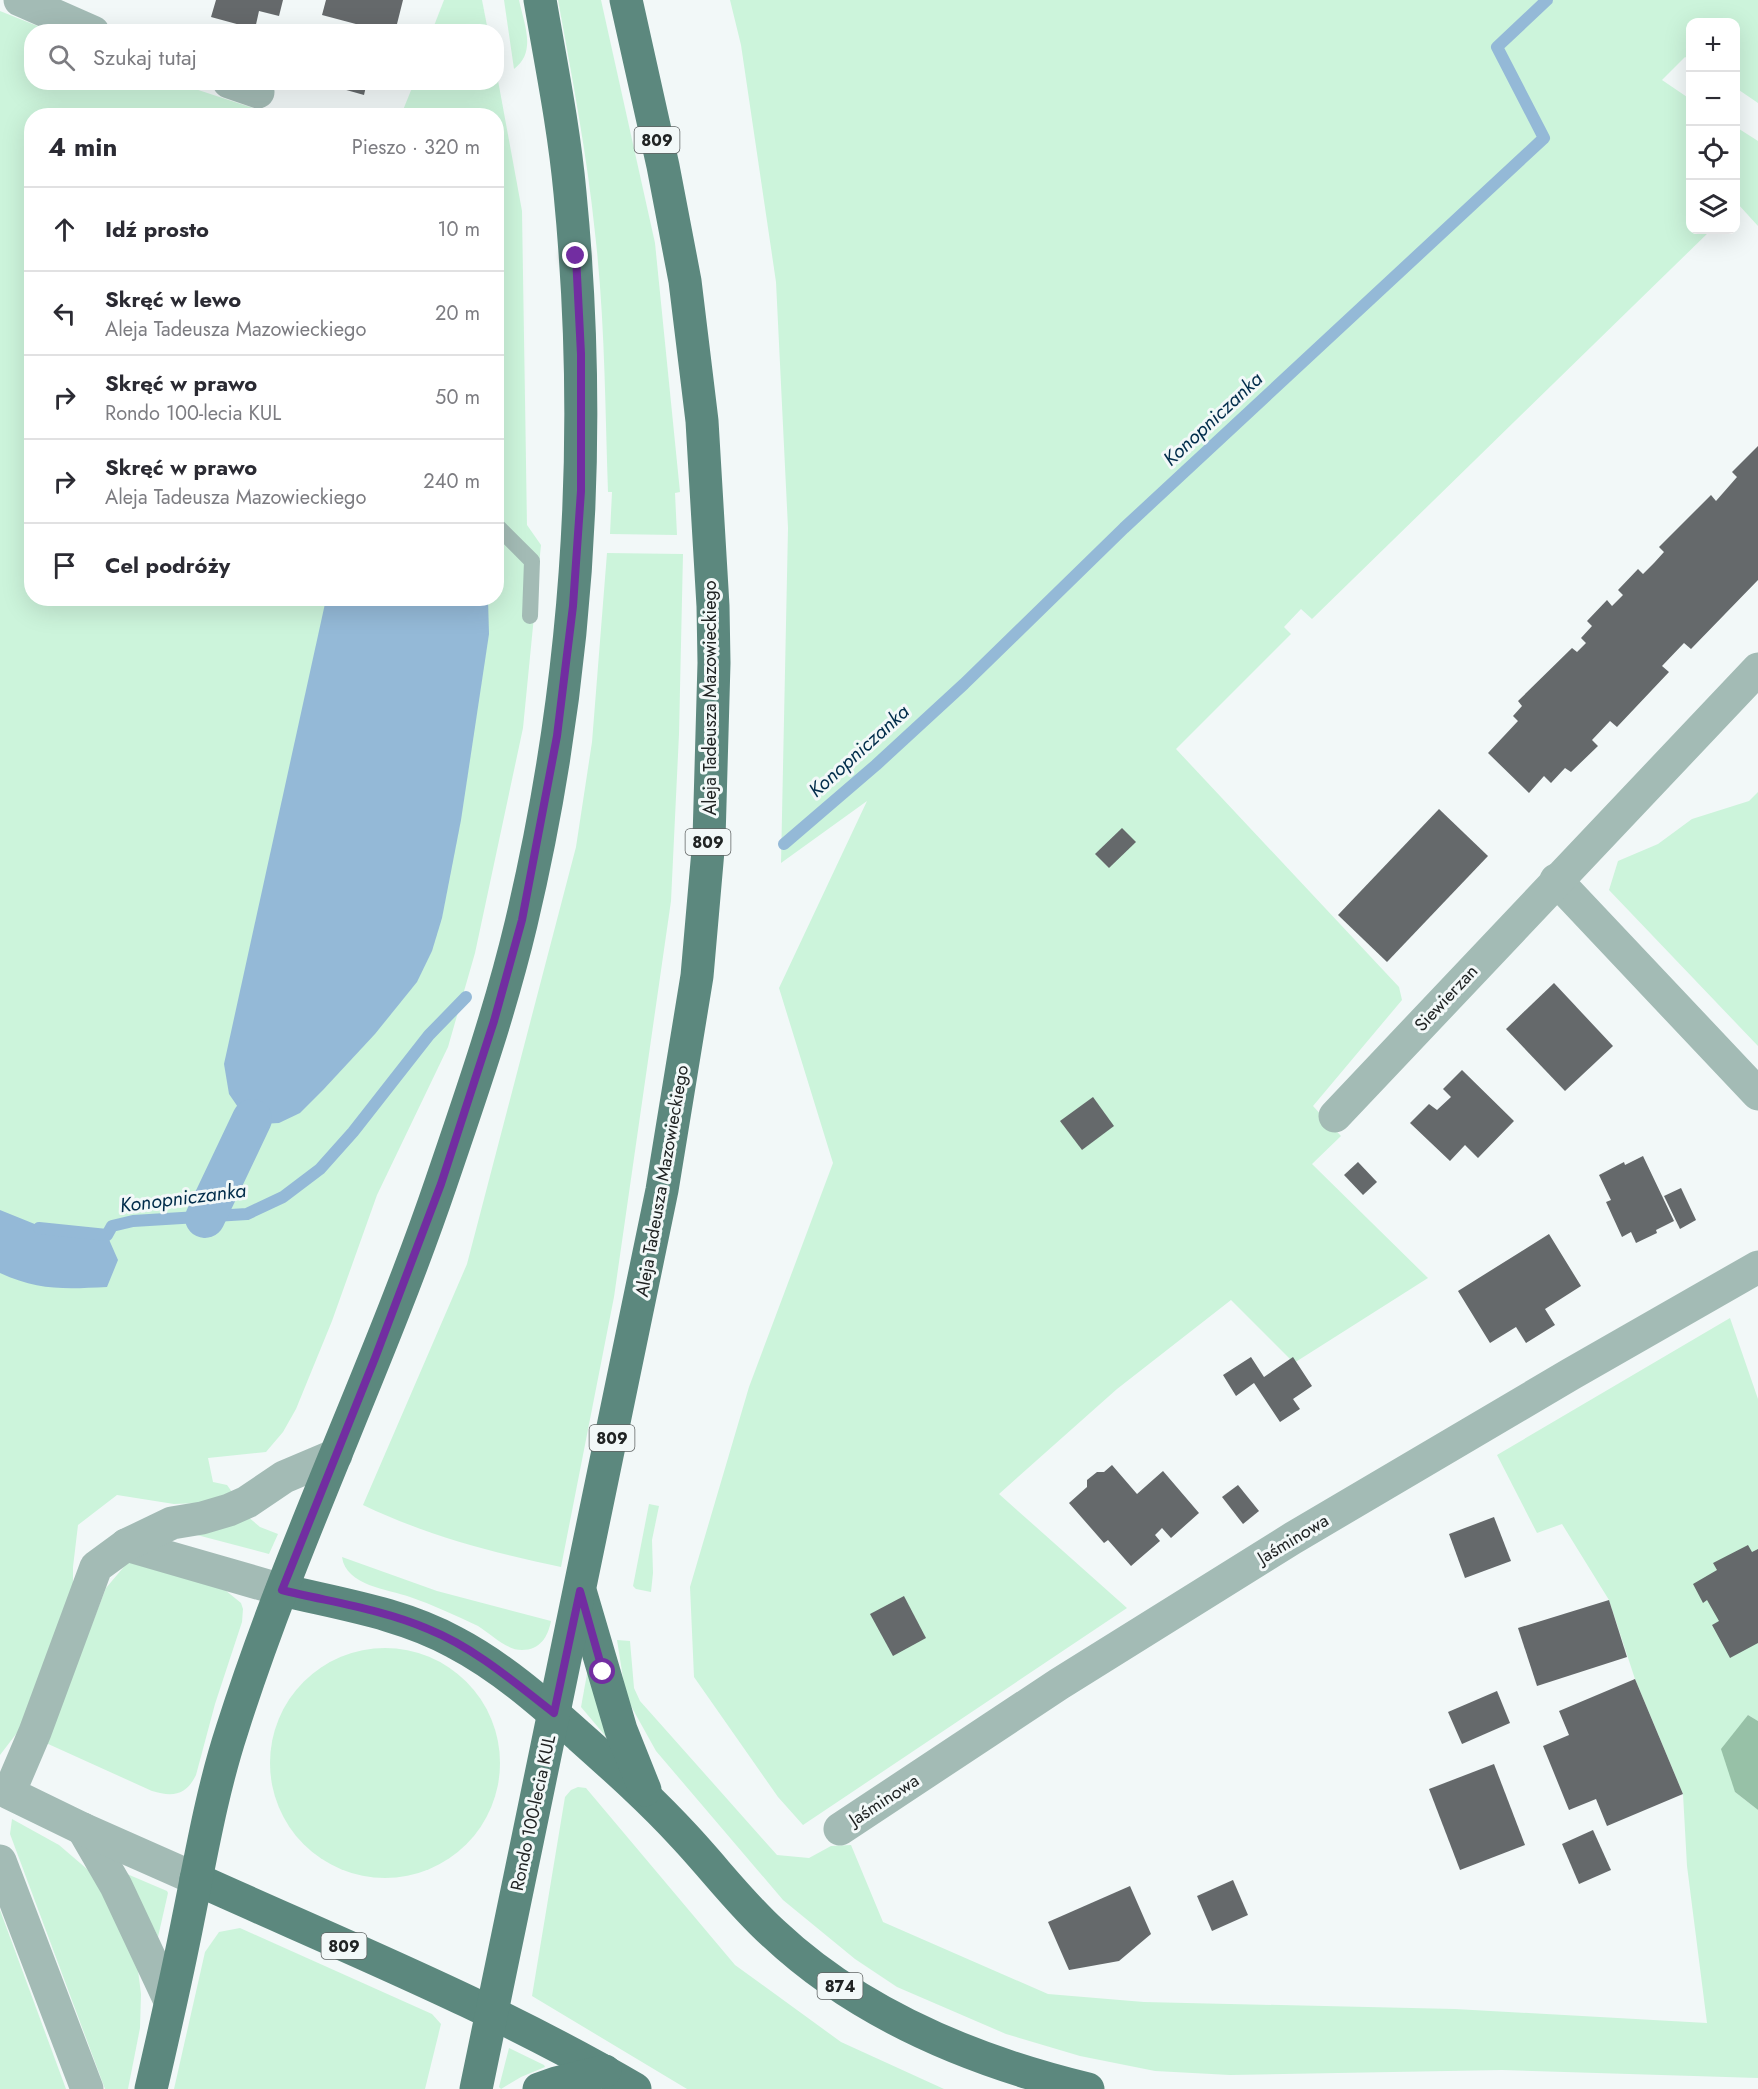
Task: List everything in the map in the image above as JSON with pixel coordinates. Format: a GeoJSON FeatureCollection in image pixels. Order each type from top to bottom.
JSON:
{"type":"FeatureCollection","features":[{"type":"Feature","properties":{"kind":"main road"},"geometry":{"type":"LineString","coordinates":[[151,2089],[196,1879],[230,1736],[257,1653],[375,1358],[441,1184],[494,1021],[522,920],[549,787],[573,606],[581,491],[581,354],[570,189],[561,120],[540,0]]}},
{"type":"Feature","properties":{"kind":"main road","name":"Aleja Tadeusza Mazowieckiego"},"geometry":{"type":"LineString","coordinates":[[554,1713],[663,1190],[697,976],[709,839],[714,663],[702,421],[685,281],[663,166],[626,0]]}},
{"type":"Feature","properties":{"kind":"main road","name":"Rondo 100-lecia KUL"},"geometry":{"type":"LineString","coordinates":[[282,1590],[382,1614],[428,1629],[476,1654],[554,1713],[491,2012]]}},
{"type":"Feature","properties":{"kind":"main road","name":"874"},"geometry":{"type":"LineString","coordinates":[[580,1591],[621,1730],[648,1797]]}},
{"type":"Feature","properties":{"kind":"main road","name":"874"},"geometry":{"type":"LineString","coordinates":[[554,1713],[648,1797],[761,1922],[784,1943],[852,1995],[930,2038],[1008,2067],[1088,2089]]}},
{"type":"Feature","properties":{"kind":"main road","name":"809"},"geometry":{"type":"LineString","coordinates":[[196,1879],[491,2012],[476,2089]]}},
{"type":"Feature","properties":{"kind":"main road"},"geometry":{"type":"LineString","coordinates":[[491,2012],[635,2089]]}},
{"type":"Feature","properties":{"kind":"main road"},"geometry":{"type":"LineString","coordinates":[[539,2089],[605,2072]]}},
{"type":"Feature","properties":{"kind":"street"},"geometry":{"type":"LineString","coordinates":[[20,0],[75,24]]}},
{"type":"Feature","properties":{"kind":"street","name":"Siewierzan"},"geometry":{"type":"LineString","coordinates":[[1335,1116],[1758,669]]}},
{"type":"Feature","properties":{"kind":"street"},"geometry":{"type":"LineString","coordinates":[[1556,880],[1758,1094]]}},
{"type":"Feature","properties":{"kind":"street","name":"Jaśminowa"},"geometry":{"type":"LineString","coordinates":[[840,1829],[1059,1684],[1293,1538],[1571,1374],[1758,1268]]}},
{"type":"Feature","properties":{"kind":"street"},"geometry":{"type":"LineString","coordinates":[[196,1879],[83,1829],[4,1802],[34,1732],[96,1567],[126,1545],[172,1523],[202,1518],[247,1502],[284,1478],[336,1455]]}},
{"type":"Feature","properties":{"kind":"street"},"geometry":{"type":"LineString","coordinates":[[126,1545],[282,1590]]}},
{"type":"Feature","properties":{"kind":"street"},"geometry":{"type":"LineString","coordinates":[[83,1829],[120,1895],[170,2001]]}},
{"type":"Feature","properties":{"kind":"street"},"geometry":{"type":"LineString","coordinates":[[0,1861],[87,2089]]}},
{"type":"Feature","properties":{"kind":"lane"},"geometry":{"type":"LineString","coordinates":[[504,533],[532,561],[530,616]]}},
{"type":"Feature","properties":{"kind":"green space"},"geometry":{"type":"Polygon","coordinates":[[[444,0],[482,0],[487,24],[435,24],[444,0]]]}},
{"type":"Feature","properties":{"kind":"green space"},"geometry":{"type":"Polygon","coordinates":[[[504,0],[519,0],[526,28],[525,54],[514,69],[504,0]]]}},
{"type":"Feature","properties":{"kind":"green space"},"geometry":{"type":"Polygon","coordinates":[[[558,0],[601,0],[655,243],[680,492],[675,493],[677,535],[610,534],[612,492],[608,492],[598,265],[592,204],[558,0]]]}},
{"type":"Feature","properties":{"kind":"green space"},"geometry":{"type":"Polygon","coordinates":[[[730,0],[1758,0],[1758,103],[1740,91],[1740,18],[1686,18],[1686,58],[1662,80],[1686,96],[1686,234],[1707,234],[1312,619],[1301,609],[1284,627],[1291,634],[1176,749],[1399,987],[1402,1000],[1313,1106],[1341,1136],[1312,1164],[1428,1278],[1294,1363],[1231,1300],[1117,1389],[999,1494],[1127,1608],[803,1825],[778,1797],[694,1677],[690,1587],[749,1387],[833,1163],[779,988],[867,801],[781,863],[788,528],[776,282],[741,45],[730,0]]]}},
{"type":"Feature","properties":{"kind":"green space"},"geometry":{"type":"Polygon","coordinates":[[[0,11],[32,24],[24,24],[24,90],[198,90],[253,108],[24,108],[24,606],[504,606],[504,113],[522,211],[527,525],[541,545],[523,728],[475,953],[448,1047],[377,1195],[332,1321],[296,1409],[283,1432],[266,1452],[208,1458],[213,1482],[227,1485],[232,1492],[199,1503],[174,1504],[117,1495],[78,1525],[73,1567],[73,1595],[23,1725],[0,1755],[0,11]]]}},
{"type":"Feature","properties":{"kind":"green space"},"geometry":{"type":"Polygon","coordinates":[[[411,90],[500,90],[503,108],[404,108],[411,90]]]}},
{"type":"Feature","properties":{"kind":"green space"},"geometry":{"type":"Polygon","coordinates":[[[1740,130],[1758,141],[1758,226],[1740,206],[1740,130]]]}},
{"type":"Feature","properties":{"kind":"green space"},"geometry":{"type":"Polygon","coordinates":[[[607,553],[683,554],[679,734],[671,901],[614,1297],[561,1567],[460,1542],[363,1505],[467,1264],[576,847],[592,742],[607,553]]]}},
{"type":"Feature","properties":{"kind":"green space"},"geometry":{"type":"Polygon","coordinates":[[[1758,792],[1758,1046],[1609,890],[1618,861],[1658,844],[1692,819],[1749,801],[1758,792]]]}},
{"type":"Feature","properties":{"kind":"green space"},"geometry":{"type":"Polygon","coordinates":[[[1730,1318],[1758,1399],[1758,1721],[1748,1715],[1735,1792],[1758,1810],[1758,2078],[1502,2070],[1230,2075],[1155,2071],[1080,2056],[1006,2034],[897,1987],[855,1959],[783,1900],[656,1751],[626,1697],[617,1640],[630,1641],[634,1688],[640,1701],[777,1855],[809,1858],[831,1846],[851,1845],[883,1922],[1048,1994],[1144,2002],[1455,2009],[1707,2023],[1687,1866],[1683,1794],[1635,1679],[1609,1600],[1562,1524],[1537,1533],[1497,1455],[1730,1318]]]}},
{"type":"Feature","properties":{"kind":"green space"},"geometry":{"type":"Polygon","coordinates":[[[649,1504],[659,1506],[652,1540],[651,1592],[636,1589],[633,1586],[649,1504]]]}},
{"type":"Feature","properties":{"kind":"green space"},"geometry":{"type":"Polygon","coordinates":[[[247,1516],[260,1527],[278,1534],[269,1554],[197,1535],[247,1516]]]}},
{"type":"Feature","properties":{"kind":"green space"},"geometry":{"type":"Polygon","coordinates":[[[342,1557],[437,1591],[551,1621],[548,1632],[542,1642],[534,1648],[522,1650],[510,1647],[478,1626],[452,1614],[419,1600],[359,1580],[345,1567],[342,1557]]]}},
{"type":"Feature","properties":{"kind":"green space"},"geometry":{"type":"Polygon","coordinates":[[[128,1562],[225,1590],[241,1603],[243,1609],[242,1622],[215,1704],[196,1775],[188,1787],[178,1793],[166,1794],[152,1791],[46,1743],[106,1588],[128,1562]]]}},
{"type":"Feature","properties":{"kind":"green space"},"geometry":{"type":"Polygon","coordinates":[[[385,1648],[407,1650],[429,1657],[449,1667],[474,1690],[481,1699],[495,1730],[500,1763],[498,1785],[491,1807],[481,1827],[458,1852],[449,1859],[418,1873],[385,1878],[363,1876],[341,1869],[321,1859],[296,1836],[289,1827],[275,1796],[270,1763],[272,1741],[279,1719],[289,1699],[312,1674],[321,1667],[352,1653],[385,1648]]]}},
{"type":"Feature","properties":{"kind":"green space"},"geometry":{"type":"Polygon","coordinates":[[[589,1663],[608,1739],[581,1707],[589,1663]]]}},
{"type":"Feature","properties":{"kind":"green space"},"geometry":{"type":"Polygon","coordinates":[[[1748,1715],[1758,1721],[1758,1810],[1735,1792],[1721,1749],[1748,1715]]]}},
{"type":"Feature","properties":{"kind":"green space"},"geometry":{"type":"Polygon","coordinates":[[[578,1787],[586,1788],[735,1965],[841,2042],[944,2089],[687,2089],[532,1996],[565,1797],[571,1790],[578,1787]]]}},
{"type":"Feature","properties":{"kind":"green space"},"geometry":{"type":"Polygon","coordinates":[[[12,1819],[59,1845],[94,1875],[137,1962],[141,1994],[140,2028],[128,2089],[105,2089],[10,1834],[12,1819]]]}},
{"type":"Feature","properties":{"kind":"green space"},"geometry":{"type":"Polygon","coordinates":[[[127,1874],[168,1893],[158,1937],[127,1874]]]}},
{"type":"Feature","properties":{"kind":"green space"},"geometry":{"type":"Polygon","coordinates":[[[0,1910],[66,2089],[0,2089],[0,1910]]]}},
{"type":"Feature","properties":{"kind":"green space"},"geometry":{"type":"Polygon","coordinates":[[[240,1928],[432,2014],[441,2024],[425,2089],[174,2089],[205,1952],[219,1932],[240,1928]]]}},
{"type":"Feature","properties":{"kind":"green space"},"geometry":{"type":"Polygon","coordinates":[[[509,2048],[545,2067],[501,2089],[499,2087],[509,2048]]]}},
{"type":"Feature","properties":{"kind":"water"},"geometry":{"type":"Polygon","coordinates":[[[324,606],[488,606],[489,634],[461,820],[442,918],[432,951],[417,982],[375,1034],[323,1090],[300,1113],[279,1123],[261,1124],[242,1113],[229,1094],[224,1064],[324,606]]]}},
{"type":"Feature","properties":{"kind":"water"},"geometry":{"type":"Polygon","coordinates":[[[0,1210],[52,1231],[107,1235],[118,1260],[107,1287],[53,1288],[27,1283],[0,1273],[0,1210]]]}},
{"type":"Feature","properties":{"kind":"building"},"geometry":{"type":"Polygon","coordinates":[[[216,0],[283,0],[279,16],[259,11],[256,24],[237,24],[211,17],[216,0]]]}},
{"type":"Feature","properties":{"kind":"building"},"geometry":{"type":"Polygon","coordinates":[[[326,0],[403,0],[397,24],[356,24],[322,15],[326,0]]]}},
{"type":"Feature","properties":{"kind":"building"},"geometry":{"type":"Polygon","coordinates":[[[346,90],[365,90],[364,95],[346,90]]]}},
{"type":"Feature","properties":{"kind":"building"},"geometry":{"type":"Polygon","coordinates":[[[1758,446],[1758,580],[1691,649],[1684,643],[1662,666],[1669,672],[1617,727],[1610,721],[1592,740],[1598,746],[1571,772],[1565,768],[1551,783],[1544,776],[1529,793],[1488,753],[1518,721],[1513,716],[1522,706],[1518,701],[1572,648],[1577,652],[1586,643],[1581,638],[1592,626],[1587,621],[1607,600],[1612,606],[1623,595],[1618,590],[1638,569],[1643,574],[1654,563],[1664,552],[1659,547],[1711,495],[1716,501],[1737,477],[1732,472],[1758,446]]]}},
{"type":"Feature","properties":{"kind":"building"},"geometry":{"type":"Polygon","coordinates":[[[1439,809],[1488,856],[1387,962],[1338,915],[1439,809]]]}},
{"type":"Feature","properties":{"kind":"building"},"geometry":{"type":"Polygon","coordinates":[[[1122,828],[1136,842],[1109,868],[1095,854],[1122,828]]]}},
{"type":"Feature","properties":{"kind":"building"},"geometry":{"type":"Polygon","coordinates":[[[1554,983],[1613,1046],[1565,1091],[1506,1029],[1554,983]]]}},
{"type":"Feature","properties":{"kind":"building"},"geometry":{"type":"Polygon","coordinates":[[[1462,1070],[1514,1121],[1478,1158],[1465,1145],[1450,1161],[1410,1123],[1429,1104],[1437,1110],[1451,1097],[1443,1089],[1462,1070]]]}},
{"type":"Feature","properties":{"kind":"building"},"geometry":{"type":"Polygon","coordinates":[[[1093,1097],[1114,1126],[1082,1150],[1060,1121],[1093,1097]]]}},
{"type":"Feature","properties":{"kind":"building"},"geometry":{"type":"Polygon","coordinates":[[[1643,1156],[1674,1221],[1656,1230],[1657,1233],[1636,1243],[1631,1232],[1622,1237],[1606,1202],[1611,1200],[1599,1175],[1624,1162],[1625,1165],[1643,1156]]]}},
{"type":"Feature","properties":{"kind":"building"},"geometry":{"type":"Polygon","coordinates":[[[1358,1162],[1377,1182],[1363,1195],[1344,1175],[1358,1162]]]}},
{"type":"Feature","properties":{"kind":"building"},"geometry":{"type":"Polygon","coordinates":[[[1681,1188],[1696,1220],[1680,1229],[1664,1196],[1681,1188]]]}},
{"type":"Feature","properties":{"kind":"building"},"geometry":{"type":"Polygon","coordinates":[[[1549,1234],[1581,1286],[1545,1309],[1555,1325],[1526,1343],[1516,1327],[1490,1343],[1458,1291],[1549,1234]]]}},
{"type":"Feature","properties":{"kind":"building"},"geometry":{"type":"Polygon","coordinates":[[[1251,1357],[1264,1377],[1293,1357],[1312,1386],[1293,1399],[1300,1409],[1280,1422],[1254,1383],[1236,1396],[1223,1375],[1251,1357]]]}},
{"type":"Feature","properties":{"kind":"building"},"geometry":{"type":"Polygon","coordinates":[[[1112,1465],[1137,1494],[1163,1471],[1199,1513],[1171,1538],[1162,1528],[1155,1535],[1160,1541],[1131,1566],[1108,1540],[1104,1543],[1069,1503],[1087,1487],[1087,1480],[1097,1472],[1104,1472],[1112,1465]]]}},
{"type":"Feature","properties":{"kind":"building"},"geometry":{"type":"Polygon","coordinates":[[[1238,1485],[1259,1511],[1243,1524],[1222,1497],[1238,1485]]]}},
{"type":"Feature","properties":{"kind":"building"},"geometry":{"type":"Polygon","coordinates":[[[1494,1517],[1511,1561],[1465,1578],[1449,1534],[1494,1517]]]}},
{"type":"Feature","properties":{"kind":"building"},"geometry":{"type":"Polygon","coordinates":[[[1748,1545],[1752,1552],[1758,1549],[1758,1643],[1730,1658],[1712,1625],[1719,1621],[1707,1600],[1703,1603],[1693,1584],[1717,1570],[1713,1563],[1748,1545]]]}},
{"type":"Feature","properties":{"kind":"building"},"geometry":{"type":"Polygon","coordinates":[[[904,1596],[926,1638],[893,1656],[870,1614],[904,1596]]]}},
{"type":"Feature","properties":{"kind":"building"},"geometry":{"type":"Polygon","coordinates":[[[1609,1600],[1627,1657],[1537,1686],[1518,1628],[1609,1600]]]}},
{"type":"Feature","properties":{"kind":"building"},"geometry":{"type":"Polygon","coordinates":[[[1635,1679],[1683,1794],[1607,1826],[1596,1799],[1569,1810],[1543,1746],[1569,1735],[1559,1711],[1635,1679]]]}},
{"type":"Feature","properties":{"kind":"building"},"geometry":{"type":"Polygon","coordinates":[[[1497,1691],[1510,1723],[1462,1744],[1448,1712],[1497,1691]]]}},
{"type":"Feature","properties":{"kind":"building"},"geometry":{"type":"Polygon","coordinates":[[[1494,1764],[1525,1845],[1460,1870],[1429,1789],[1494,1764]]]}},
{"type":"Feature","properties":{"kind":"building"},"geometry":{"type":"Polygon","coordinates":[[[1593,1830],[1611,1870],[1579,1884],[1562,1844],[1593,1830]]]}},
{"type":"Feature","properties":{"kind":"building"},"geometry":{"type":"Polygon","coordinates":[[[1233,1880],[1248,1915],[1212,1931],[1197,1896],[1233,1880]]]}},
{"type":"Feature","properties":{"kind":"building"},"geometry":{"type":"Polygon","coordinates":[[[1130,1886],[1151,1934],[1119,1961],[1069,1970],[1048,1922],[1130,1886]]]}},
{"type":"Feature","properties":{"kind":"waterway","name":"Konopniczanka"},"geometry":{"type":"LineString","coordinates":[[784,844],[876,765],[964,684],[1124,528],[1544,138],[1497,47],[1547,0]]}},
{"type":"Feature","properties":{"kind":"waterway","name":"Konopniczanka"},"geometry":{"type":"LineString","coordinates":[[39,1228],[107,1235],[112,1226],[133,1221],[247,1214],[283,1197],[320,1169],[353,1132],[429,1035],[466,997]]}},
{"type":"Feature","properties":{"kind":"waterway"},"geometry":{"type":"LineString","coordinates":[[205,1218],[252,1119]]}},
{"type":"Feature","properties":{"kind":"route"},"geometry":{"type":"LineString","coordinates":[[576,256],[581,354],[581,491],[573,606],[549,787],[522,920],[494,1021],[441,1184],[375,1358],[282,1590],[398,1618],[428,1629],[476,1654],[554,1713],[580,1591],[603,1672]]}}]}
